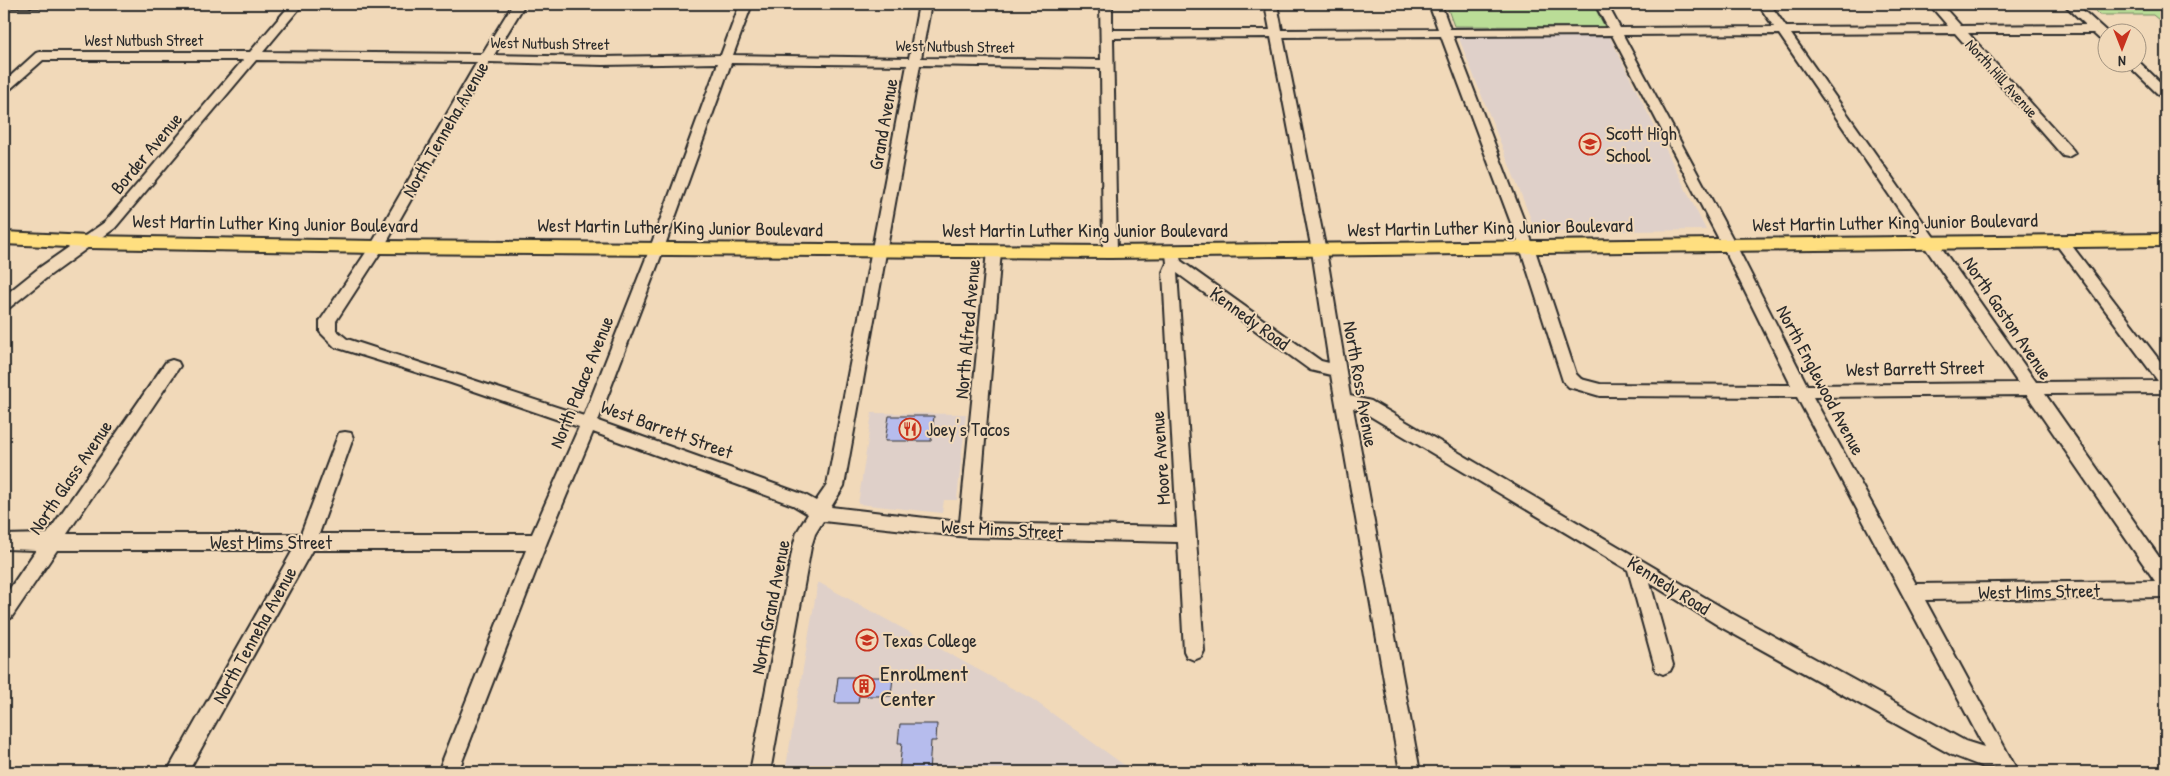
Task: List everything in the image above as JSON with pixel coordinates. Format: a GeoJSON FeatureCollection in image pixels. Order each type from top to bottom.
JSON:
{"type":"FeatureCollection","features":[{"type":"Feature","properties":{"kind":"main road","name":"West Martin Luther King Junior Boulevard"},"geometry":{"type":"LineString","coordinates":[[4,238],[88,242],[377,247],[1110,252],[1174,258],[1319,251],[1527,247],[2166,240]]}},
{"type":"Feature","properties":{"kind":"street"},"geometry":{"type":"LineString","coordinates":[[4,4],[51,4]]}},
{"type":"Feature","properties":{"kind":"street","name":"Border Avenue"},"geometry":{"type":"LineString","coordinates":[[4,304],[44,272],[110,225],[297,4]]}},
{"type":"Feature","properties":{"kind":"street","name":"North Tenneha Avenue"},"geometry":{"type":"LineString","coordinates":[[328,332],[328,321],[377,247],[486,57],[520,4]]}},
{"type":"Feature","properties":{"kind":"street","name":"North Palace Avenue"},"geometry":{"type":"LineString","coordinates":[[448,772],[538,542],[590,423],[657,248],[746,4]]}},
{"type":"Feature","properties":{"kind":"street","name":"Grand Avenue"},"geometry":{"type":"LineString","coordinates":[[879,250],[924,4]]}},
{"type":"Feature","properties":{"kind":"street"},"geometry":{"type":"LineString","coordinates":[[1106,4],[1110,252]]}},
{"type":"Feature","properties":{"kind":"street","name":"North Ross Avenue"},"geometry":{"type":"LineString","coordinates":[[1271,4],[1319,251],[1338,372],[1410,772]]}},
{"type":"Feature","properties":{"kind":"street"},"geometry":{"type":"LineString","coordinates":[[1435,4],[1527,247]]}},
{"type":"Feature","properties":{"kind":"street","name":"North Englewood Avenue"},"geometry":{"type":"LineString","coordinates":[[1601,4],[1729,245],[1802,391],[2004,765]]}},
{"type":"Feature","properties":{"kind":"street","name":"North Gaston Avenue"},"geometry":{"type":"LineString","coordinates":[[1764,4],[2166,582]]}},
{"type":"Feature","properties":{"kind":"street","name":"North Hill Avenue"},"geometry":{"type":"LineString","coordinates":[[1935,4],[2068,153]]}},
{"type":"Feature","properties":{"kind":"street"},"geometry":{"type":"LineString","coordinates":[[2070,4],[2098,32]]}},
{"type":"Feature","properties":{"kind":"street"},"geometry":{"type":"LineString","coordinates":[[1106,34],[1277,35],[2095,29]]}},
{"type":"Feature","properties":{"kind":"street","name":"West Nutbush Street"},"geometry":{"type":"LineString","coordinates":[[4,88],[40,56],[486,57],[604,61],[726,59],[1107,64]]}},
{"type":"Feature","properties":{"kind":"street"},"geometry":{"type":"LineString","coordinates":[[2142,72],[2166,95]]}},
{"type":"Feature","properties":{"kind":"street"},"geometry":{"type":"LineString","coordinates":[[2061,241],[2166,380]]}},
{"type":"Feature","properties":{"kind":"street","name":"West Barrett Street"},"geometry":{"type":"LineString","coordinates":[[1527,247],[1569,377],[1575,382],[1600,390],[1802,391],[2166,388]]}},
{"type":"Feature","properties":{"kind":"street","name":"North Grand Avenue"},"geometry":{"type":"LineString","coordinates":[[760,772],[802,547],[806,532],[820,513],[835,486],[879,250]]}},
{"type":"Feature","properties":{"kind":"street","name":"North Alfred Avenue"},"geometry":{"type":"LineString","coordinates":[[968,530],[994,251]]}},
{"type":"Feature","properties":{"kind":"street","name":"Kennedy Road"},"geometry":{"type":"LineString","coordinates":[[1174,258],[1316,366],[1338,372]]}},
{"type":"Feature","properties":{"kind":"street","name":"Moore Avenue"},"geometry":{"type":"LineString","coordinates":[[1174,258],[1170,272],[1194,651]]}},
{"type":"Feature","properties":{"kind":"street","name":"West Barrett Street"},"geometry":{"type":"LineString","coordinates":[[328,332],[341,343],[448,375],[590,423],[799,500],[820,513]]}},
{"type":"Feature","properties":{"kind":"street","name":"North Glass Avenue"},"geometry":{"type":"LineString","coordinates":[[4,612],[172,366]]}},
{"type":"Feature","properties":{"kind":"street","name":"Kennedy Road"},"geometry":{"type":"LineString","coordinates":[[1343,400],[1365,405],[1636,564],[1726,620],[1959,748],[2004,765]]}},
{"type":"Feature","properties":{"kind":"street","name":"North Tenneha Avenue"},"geometry":{"type":"LineString","coordinates":[[177,772],[307,542],[345,438]]}},
{"type":"Feature","properties":{"kind":"street","name":"West Mims Street"},"geometry":{"type":"LineString","coordinates":[[820,513],[968,530],[1186,535]]}},
{"type":"Feature","properties":{"kind":"street","name":"West Mims Street"},"geometry":{"type":"LineString","coordinates":[[4,542],[538,542]]}},
{"type":"Feature","properties":{"kind":"street"},"geometry":{"type":"LineString","coordinates":[[1636,564],[1664,665]]}},
{"type":"Feature","properties":{"kind":"street","name":"West Mims Street"},"geometry":{"type":"LineString","coordinates":[[1912,592],[2166,589]]}},
{"type":"Feature","properties":{"kind":"shaded area"},"geometry":{"type":"Polygon","coordinates":[[[1454,26],[1605,27],[1706,230],[1536,232],[1454,26]]]}},
{"type":"Feature","properties":{"kind":"shaded area"},"geometry":{"type":"Polygon","coordinates":[[[872,413],[966,414],[957,500],[944,500],[942,513],[858,504],[872,413]]]}},
{"type":"Feature","properties":{"kind":"shaded area","name":"Texas College"},"geometry":{"type":"Polygon","coordinates":[[[818,582],[1032,699],[1134,772],[785,772],[818,582]]]}},
{"type":"Feature","properties":{"kind":"green space"},"geometry":{"type":"Polygon","coordinates":[[[1446,4],[1593,4],[1605,27],[1454,26],[1446,4]]]}},
{"type":"Feature","properties":{"kind":"green space"},"geometry":{"type":"Polygon","coordinates":[[[2088,4],[2166,4],[2166,26],[2153,15],[2099,15],[2088,4]]]}},
{"type":"Feature","properties":{"kind":"building","name":"Joey's Tacos"},"geometry":{"type":"Polygon","coordinates":[[[889,416],[934,416],[931,441],[885,441],[889,416]]]}},
{"type":"Feature","properties":{"kind":"building","name":"Enrollment Center"},"geometry":{"type":"Polygon","coordinates":[[[838,677],[893,677],[891,696],[859,696],[858,703],[835,703],[838,677]]]}},
{"type":"Feature","properties":{"kind":"building"},"geometry":{"type":"Polygon","coordinates":[[[900,724],[937,724],[936,741],[931,741],[929,772],[899,772],[902,743],[898,743],[900,724]]]}},
{"type":"Feature","properties":{"kind":"place","name":"Scott High School"},"geometry":{"type":"Point","coordinates":[1590,144]}},
{"type":"Feature","properties":{"kind":"place","name":"Joey's Tacos"},"geometry":{"type":"Point","coordinates":[910,429]}},
{"type":"Feature","properties":{"kind":"place","name":"Texas College"},"geometry":{"type":"Point","coordinates":[867,640]}},
{"type":"Feature","properties":{"kind":"place","name":"Enrollment Center"},"geometry":{"type":"Point","coordinates":[864,686]}}]}
